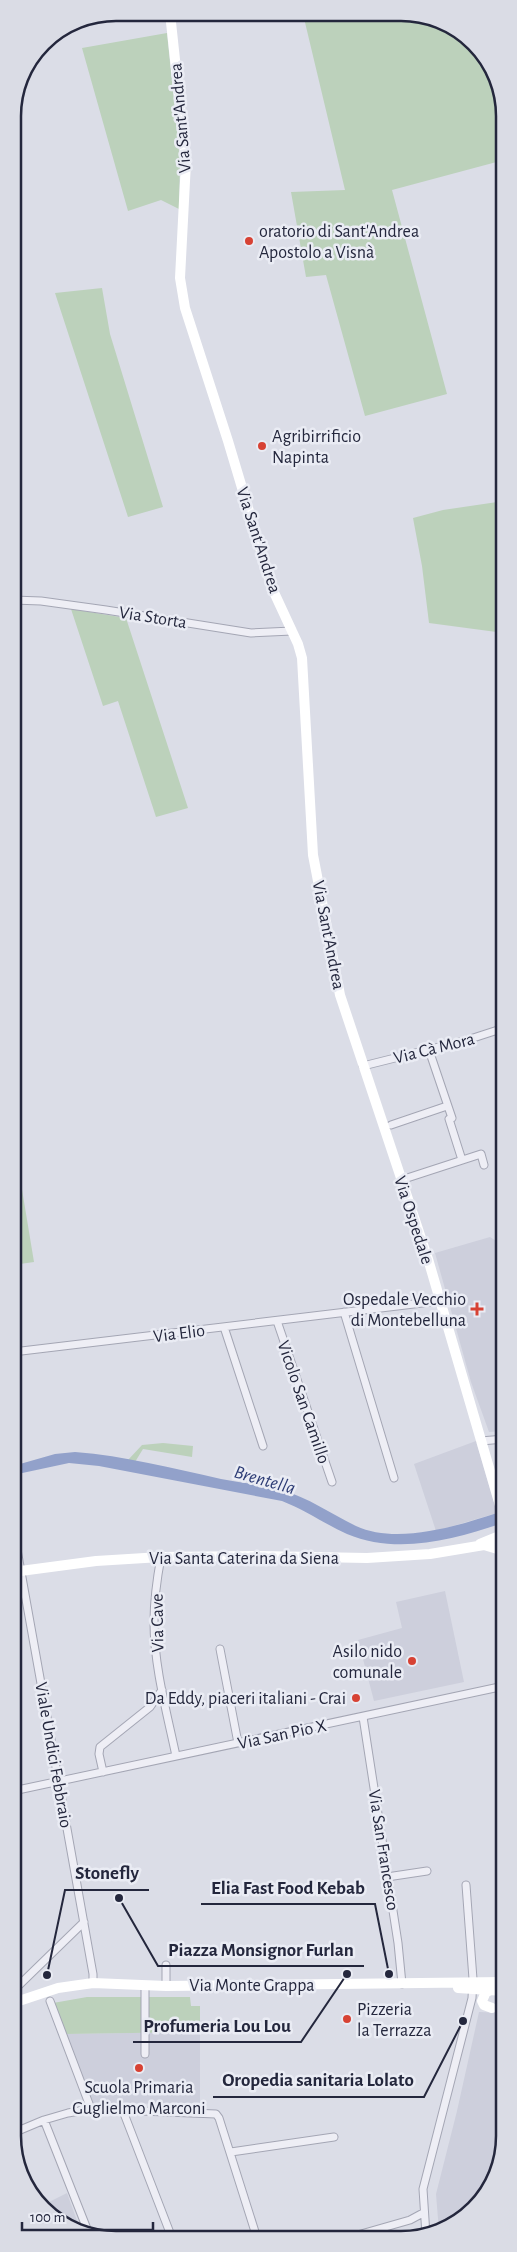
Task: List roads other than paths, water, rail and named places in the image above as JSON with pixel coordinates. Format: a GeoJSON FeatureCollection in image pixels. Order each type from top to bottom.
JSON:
{"type":"FeatureCollection","features":[{"type":"Feature","properties":{"kind":"street","name":"Via Sant'Andrea"},"geometry":{"type":"LineString","coordinates":[[171,21],[186,162],[180,278],[185,308],[228,441],[272,588],[292,630],[302,658],[313,855],[340,995],[362,1066]]}},
{"type":"Feature","properties":{"kind":"street","name":"Via Storta"},"geometry":{"type":"LineString","coordinates":[[21,600],[41,601],[97,609],[251,634],[292,630]]}},
{"type":"Feature","properties":{"kind":"street","name":"Via Cà Mora"},"geometry":{"type":"LineString","coordinates":[[362,1066],[467,1040],[496,1031]]}},
{"type":"Feature","properties":{"kind":"street"},"geometry":{"type":"LineString","coordinates":[[431,1056],[452,1118],[449,1119],[462,1160]]}},
{"type":"Feature","properties":{"kind":"street","name":"Via Ospedale"},"geometry":{"type":"LineString","coordinates":[[362,1066],[426,1253],[496,1492]]}},
{"type":"Feature","properties":{"kind":"street"},"geometry":{"type":"LineString","coordinates":[[391,1125],[447,1106]]}},
{"type":"Feature","properties":{"kind":"street"},"geometry":{"type":"LineString","coordinates":[[401,1180],[481,1154],[484,1164]]}},
{"type":"Feature","properties":{"kind":"street","name":"Via Elio"},"geometry":{"type":"LineString","coordinates":[[21,1351],[439,1300]]}},
{"type":"Feature","properties":{"kind":"street"},"geometry":{"type":"LineString","coordinates":[[344,1312],[394,1478]]}},
{"type":"Feature","properties":{"kind":"street","name":"Vicolo San Camillo"},"geometry":{"type":"LineString","coordinates":[[277,1321],[332,1482]]}},
{"type":"Feature","properties":{"kind":"street"},"geometry":{"type":"LineString","coordinates":[[224,1327],[263,1446]]}},
{"type":"Feature","properties":{"kind":"street"},"geometry":{"type":"LineString","coordinates":[[481,1441],[496,1440]]}},
{"type":"Feature","properties":{"kind":"street","name":"Via Santa Caterina da Siena"},"geometry":{"type":"LineString","coordinates":[[474,1546],[496,1537]]}},
{"type":"Feature","properties":{"kind":"street","name":"Via Santa Caterina da Siena"},"geometry":{"type":"LineString","coordinates":[[21,1570],[96,1561],[161,1556],[367,1558],[430,1554],[486,1545],[496,1548]]}},
{"type":"Feature","properties":{"kind":"street","name":"Via Cave"},"geometry":{"type":"LineString","coordinates":[[161,1556],[156,1584],[154,1623],[162,1690],[176,1756]]}},
{"type":"Feature","properties":{"kind":"street","name":"Viale Undici Febbraio"},"geometry":{"type":"LineString","coordinates":[[21,1591],[59,1781],[93,1983]]}},
{"type":"Feature","properties":{"kind":"street"},"geometry":{"type":"LineString","coordinates":[[220,1649],[238,1743]]}},
{"type":"Feature","properties":{"kind":"street","name":"Via San Pio X"},"geometry":{"type":"LineString","coordinates":[[21,1789],[496,1688]]}},
{"type":"Feature","properties":{"kind":"street"},"geometry":{"type":"LineString","coordinates":[[103,1772],[99,1754],[100,1747],[144,1712],[162,1690]]}},
{"type":"Feature","properties":{"kind":"street","name":"Via San Francesco"},"geometry":{"type":"LineString","coordinates":[[363,1717],[398,1943],[402,1984]]}},
{"type":"Feature","properties":{"kind":"street"},"geometry":{"type":"LineString","coordinates":[[387,1877],[427,1872]]}},
{"type":"Feature","properties":{"kind":"street"},"geometry":{"type":"LineString","coordinates":[[425,2228],[423,2189],[468,2014],[472,1986],[466,1884]]}},
{"type":"Feature","properties":{"kind":"street"},"geometry":{"type":"LineString","coordinates":[[21,1983],[84,1922]]}},
{"type":"Feature","properties":{"kind":"street"},"geometry":{"type":"LineString","coordinates":[[166,1965],[166,1986]]}},
{"type":"Feature","properties":{"kind":"street","name":"Via Monte Grappa"},"geometry":{"type":"LineString","coordinates":[[21,2000],[58,1988],[93,1983],[145,1986],[427,1984],[496,1987]]}},
{"type":"Feature","properties":{"kind":"street","name":"Via Monte Grappa"},"geometry":{"type":"LineString","coordinates":[[472,1986],[496,1983]]}},
{"type":"Feature","properties":{"kind":"street"},"geometry":{"type":"LineString","coordinates":[[145,1986],[145,2054]]}},
{"type":"Feature","properties":{"kind":"street","name":"Via Monte Grappa"},"geometry":{"type":"LineString","coordinates":[[472,1986],[496,1990]]}},
{"type":"Feature","properties":{"kind":"street"},"geometry":{"type":"LineString","coordinates":[[492,1990],[486,1992],[482,2000],[484,2005],[492,2008]]}},
{"type":"Feature","properties":{"kind":"street"},"geometry":{"type":"LineString","coordinates":[[50,2001],[91,2109]]}},
{"type":"Feature","properties":{"kind":"street"},"geometry":{"type":"LineString","coordinates":[[468,2014],[474,2006],[492,2008]]}},
{"type":"Feature","properties":{"kind":"street"},"geometry":{"type":"LineString","coordinates":[[21,2130],[68,2112],[91,2109],[212,2112],[219,2118],[255,2231]]}},
{"type":"Feature","properties":{"kind":"street"},"geometry":{"type":"LineString","coordinates":[[123,2111],[169,2231]]}},
{"type":"Feature","properties":{"kind":"street"},"geometry":{"type":"LineString","coordinates":[[44,2120],[86,2226]]}},
{"type":"Feature","properties":{"kind":"street"},"geometry":{"type":"LineString","coordinates":[[231,2152],[334,2137]]}},
{"type":"Feature","properties":{"kind":"street"},"geometry":{"type":"LineString","coordinates":[[372,2231],[410,2220],[423,2213]]}},
{"type":"Feature","properties":{"kind":"water"},"geometry":{"type":"Polygon","coordinates":[[[75,1452],[130,1459],[221,1479],[274,1488],[301,1497],[356,1526],[390,1534],[427,1532],[496,1513],[496,1525],[444,1540],[424,1543],[385,1544],[347,1534],[282,1501],[99,1466],[69,1463],[21,1473],[21,1464],[55,1454],[75,1452]]]}},
{"type":"Feature","properties":{"kind":"place","name":"oratorio di Sant'Andrea Apostolo a Visnà"},"geometry":{"type":"Point","coordinates":[249,241]}},
{"type":"Feature","properties":{"kind":"place","name":"Agribirrificio Napinta"},"geometry":{"type":"Point","coordinates":[262,446]}},
{"type":"Feature","properties":{"kind":"place","name":"Ospedale Vecchio di Montebelluna"},"geometry":{"type":"Point","coordinates":[477,1309]}},
{"type":"Feature","properties":{"kind":"place","name":"Asilo nido comunale"},"geometry":{"type":"Point","coordinates":[412,1661]}},
{"type":"Feature","properties":{"kind":"place","name":"Da Eddy, piaceri italiani - Crai"},"geometry":{"type":"Point","coordinates":[356,1698]}},
{"type":"Feature","properties":{"kind":"place","name":"Piazza Monsignor Furlan"},"geometry":{"type":"Point","coordinates":[119,1898]}},
{"type":"Feature","properties":{"kind":"place","name":"Profumeria Lou Lou"},"geometry":{"type":"Point","coordinates":[347,1974]}},
{"type":"Feature","properties":{"kind":"place","name":"Elia Fast Food Kebab"},"geometry":{"type":"Point","coordinates":[389,1974]}},
{"type":"Feature","properties":{"kind":"place","name":"Stonefly"},"geometry":{"type":"Point","coordinates":[47,1975]}},
{"type":"Feature","properties":{"kind":"place","name":"Pizzeria la Terrazza"},"geometry":{"type":"Point","coordinates":[347,2019]}},
{"type":"Feature","properties":{"kind":"place","name":"Oropedia sanitaria Lolato"},"geometry":{"type":"Point","coordinates":[463,2021]}},
{"type":"Feature","properties":{"kind":"place","name":"Scuola Primaria Guglielmo Marconi"},"geometry":{"type":"Point","coordinates":[139,2068]}},
{"type":"Feature","properties":{"kind":"water label","name":"Brentella"},"geometry":{"type":"Point","coordinates":[265,1479]}}]}
